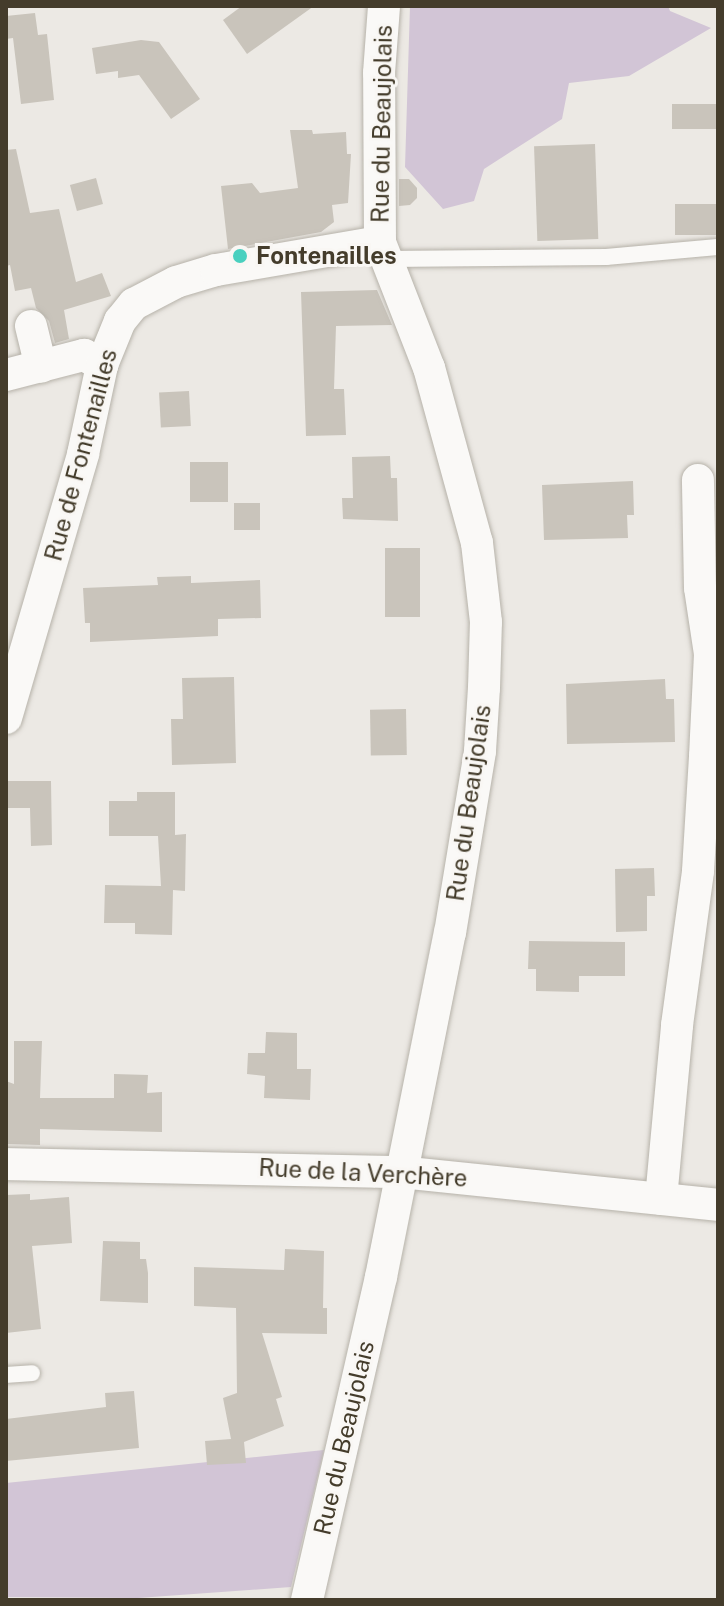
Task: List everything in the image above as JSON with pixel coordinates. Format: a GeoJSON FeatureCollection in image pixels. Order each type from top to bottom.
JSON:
{"type":"FeatureCollection","features":[{"type":"Feature","properties":{"kind":"street","name":"Rue du Beaujolais"},"geometry":{"type":"LineString","coordinates":[[307,1600],[381,1277],[450,933],[477,765],[486,622],[477,543],[429,368],[384,251],[379,73],[384,6]]}},
{"type":"Feature","properties":{"kind":"street","name":"Rue de Fontenailles"},"geometry":{"type":"LineString","coordinates":[[6,718],[19,637],[83,454],[102,365],[120,321],[134,304],[176,282],[216,270],[384,251]]}},
{"type":"Feature","properties":{"kind":"street"},"geometry":{"type":"LineString","coordinates":[[31,326],[41,367]]}},
{"type":"Feature","properties":{"kind":"street"},"geometry":{"type":"LineString","coordinates":[[6,375],[84,355],[102,365]]}},
{"type":"Feature","properties":{"kind":"street"},"geometry":{"type":"LineString","coordinates":[[661,1199],[677,1025],[698,871],[705,756],[710,654],[700,588],[698,480]]}},
{"type":"Feature","properties":{"kind":"street","name":"Rue de la Verchère"},"geometry":{"type":"LineString","coordinates":[[6,1164],[400,1172],[718,1205]]}},
{"type":"Feature","properties":{"kind":"lane"},"geometry":{"type":"LineString","coordinates":[[384,251],[606,257],[718,247]]}},
{"type":"Feature","properties":{"kind":"lane"},"geometry":{"type":"LineString","coordinates":[[6,1375],[32,1373]]}},
{"type":"Feature","properties":{"kind":"shaded area"},"geometry":{"type":"Polygon","coordinates":[[[410,6],[668,6],[670,11],[711,28],[629,76],[569,83],[562,119],[484,169],[474,201],[443,209],[405,167],[410,6]]]}},
{"type":"Feature","properties":{"kind":"shaded area"},"geometry":{"type":"Polygon","coordinates":[[[324,1450],[291,1587],[138,1598],[6,1597],[6,1483],[324,1450]]]}},
{"type":"Feature","properties":{"kind":"building"},"geometry":{"type":"Polygon","coordinates":[[[242,6],[314,6],[247,54],[223,20],[242,6]]]}},
{"type":"Feature","properties":{"kind":"building"},"geometry":{"type":"Polygon","coordinates":[[[35,13],[38,35],[47,34],[54,100],[21,104],[13,38],[6,39],[6,16],[35,13]]]}},
{"type":"Feature","properties":{"kind":"building"},"geometry":{"type":"Polygon","coordinates":[[[141,40],[159,42],[200,99],[171,119],[139,75],[118,78],[118,71],[96,74],[92,48],[141,40]]]}},
{"type":"Feature","properties":{"kind":"building"},"geometry":{"type":"Polygon","coordinates":[[[672,104],[718,104],[718,129],[672,129],[672,104]]]}},
{"type":"Feature","properties":{"kind":"building"},"geometry":{"type":"Polygon","coordinates":[[[290,130],[312,130],[313,134],[346,132],[347,154],[351,154],[348,203],[332,205],[334,222],[321,232],[228,249],[221,186],[252,183],[260,193],[298,188],[290,130]]]}},
{"type":"Feature","properties":{"kind":"building"},"geometry":{"type":"Polygon","coordinates":[[[595,144],[598,239],[537,241],[534,146],[595,144]]]}},
{"type":"Feature","properties":{"kind":"building"},"geometry":{"type":"Polygon","coordinates":[[[16,149],[30,213],[59,209],[76,282],[102,273],[111,296],[64,310],[69,339],[55,343],[49,321],[36,308],[31,288],[15,291],[10,265],[6,266],[6,150],[16,149]]]}},
{"type":"Feature","properties":{"kind":"building"},"geometry":{"type":"Polygon","coordinates":[[[96,178],[103,204],[77,211],[70,185],[96,178]]]}},
{"type":"Feature","properties":{"kind":"building"},"geometry":{"type":"Polygon","coordinates":[[[399,179],[409,179],[417,188],[417,198],[410,205],[399,206],[399,179]]]}},
{"type":"Feature","properties":{"kind":"building"},"geometry":{"type":"Polygon","coordinates":[[[675,204],[718,204],[718,235],[675,235],[675,204]]]}},
{"type":"Feature","properties":{"kind":"building"},"geometry":{"type":"Polygon","coordinates":[[[377,290],[392,325],[336,326],[334,389],[344,389],[346,435],[306,436],[301,292],[377,290]]]}},
{"type":"Feature","properties":{"kind":"building"},"geometry":{"type":"Polygon","coordinates":[[[189,391],[191,426],[161,428],[159,393],[189,391]]]}},
{"type":"Feature","properties":{"kind":"building"},"geometry":{"type":"Polygon","coordinates":[[[390,456],[391,478],[397,478],[398,521],[343,519],[342,498],[353,498],[352,457],[390,456]]]}},
{"type":"Feature","properties":{"kind":"building"},"geometry":{"type":"Polygon","coordinates":[[[190,462],[228,462],[228,502],[190,502],[190,462]]]}},
{"type":"Feature","properties":{"kind":"building"},"geometry":{"type":"Polygon","coordinates":[[[633,481],[634,515],[627,515],[628,538],[544,540],[542,485],[633,481]]]}},
{"type":"Feature","properties":{"kind":"building"},"geometry":{"type":"Polygon","coordinates":[[[234,503],[260,503],[260,530],[234,530],[234,503]]]}},
{"type":"Feature","properties":{"kind":"building"},"geometry":{"type":"Polygon","coordinates":[[[385,548],[420,548],[420,617],[385,617],[385,548]]]}},
{"type":"Feature","properties":{"kind":"building"},"geometry":{"type":"Polygon","coordinates":[[[191,576],[191,583],[260,580],[261,618],[218,619],[218,636],[90,642],[90,623],[85,623],[83,588],[158,585],[157,577],[191,576]]]}},
{"type":"Feature","properties":{"kind":"building"},"geometry":{"type":"Polygon","coordinates":[[[234,677],[236,763],[172,765],[171,719],[183,719],[182,678],[234,677]]]}},
{"type":"Feature","properties":{"kind":"building"},"geometry":{"type":"Polygon","coordinates":[[[665,679],[666,699],[674,699],[675,742],[567,744],[566,684],[665,679]]]}},
{"type":"Feature","properties":{"kind":"building"},"geometry":{"type":"Polygon","coordinates":[[[406,709],[407,755],[371,756],[370,710],[406,709]]]}},
{"type":"Feature","properties":{"kind":"building"},"geometry":{"type":"Polygon","coordinates":[[[6,781],[51,781],[52,845],[31,846],[30,808],[6,808],[6,781]]]}},
{"type":"Feature","properties":{"kind":"building"},"geometry":{"type":"Polygon","coordinates":[[[137,792],[175,792],[175,835],[186,834],[185,891],[173,890],[172,935],[135,934],[135,923],[104,923],[105,885],[161,886],[158,836],[109,836],[109,801],[137,801],[137,792]]]}},
{"type":"Feature","properties":{"kind":"building"},"geometry":{"type":"Polygon","coordinates":[[[654,868],[655,896],[647,896],[647,931],[616,932],[615,869],[654,868]]]}},
{"type":"Feature","properties":{"kind":"building"},"geometry":{"type":"Polygon","coordinates":[[[529,941],[625,942],[625,976],[579,976],[579,992],[536,991],[536,969],[528,969],[529,941]]]}},
{"type":"Feature","properties":{"kind":"building"},"geometry":{"type":"Polygon","coordinates":[[[266,1032],[297,1033],[297,1069],[311,1069],[310,1100],[264,1098],[265,1076],[247,1074],[248,1053],[265,1053],[266,1032]]]}},
{"type":"Feature","properties":{"kind":"building"},"geometry":{"type":"Polygon","coordinates":[[[14,1041],[42,1041],[40,1098],[114,1098],[114,1074],[148,1075],[147,1093],[162,1092],[162,1132],[40,1129],[40,1145],[6,1144],[6,1081],[14,1084],[14,1041]]]}},
{"type":"Feature","properties":{"kind":"building"},"geometry":{"type":"Polygon","coordinates":[[[30,1194],[30,1200],[69,1197],[72,1243],[32,1246],[41,1329],[6,1333],[6,1195],[30,1194]]]}},
{"type":"Feature","properties":{"kind":"building"},"geometry":{"type":"Polygon","coordinates":[[[103,1241],[140,1242],[140,1259],[146,1259],[148,1273],[148,1303],[100,1301],[103,1241]]]}},
{"type":"Feature","properties":{"kind":"building"},"geometry":{"type":"Polygon","coordinates":[[[285,1249],[324,1251],[323,1308],[327,1308],[327,1334],[262,1333],[282,1397],[276,1399],[284,1426],[244,1442],[246,1463],[207,1465],[205,1441],[231,1439],[223,1398],[237,1393],[236,1308],[194,1306],[194,1267],[284,1270],[285,1249]]]}},
{"type":"Feature","properties":{"kind":"building"},"geometry":{"type":"Polygon","coordinates":[[[134,1391],[139,1448],[6,1461],[6,1419],[106,1407],[105,1393],[134,1391]]]}},
{"type":"Feature","properties":{"kind":"place","name":"Fontenailles"},"geometry":{"type":"Point","coordinates":[240,256]}}]}
